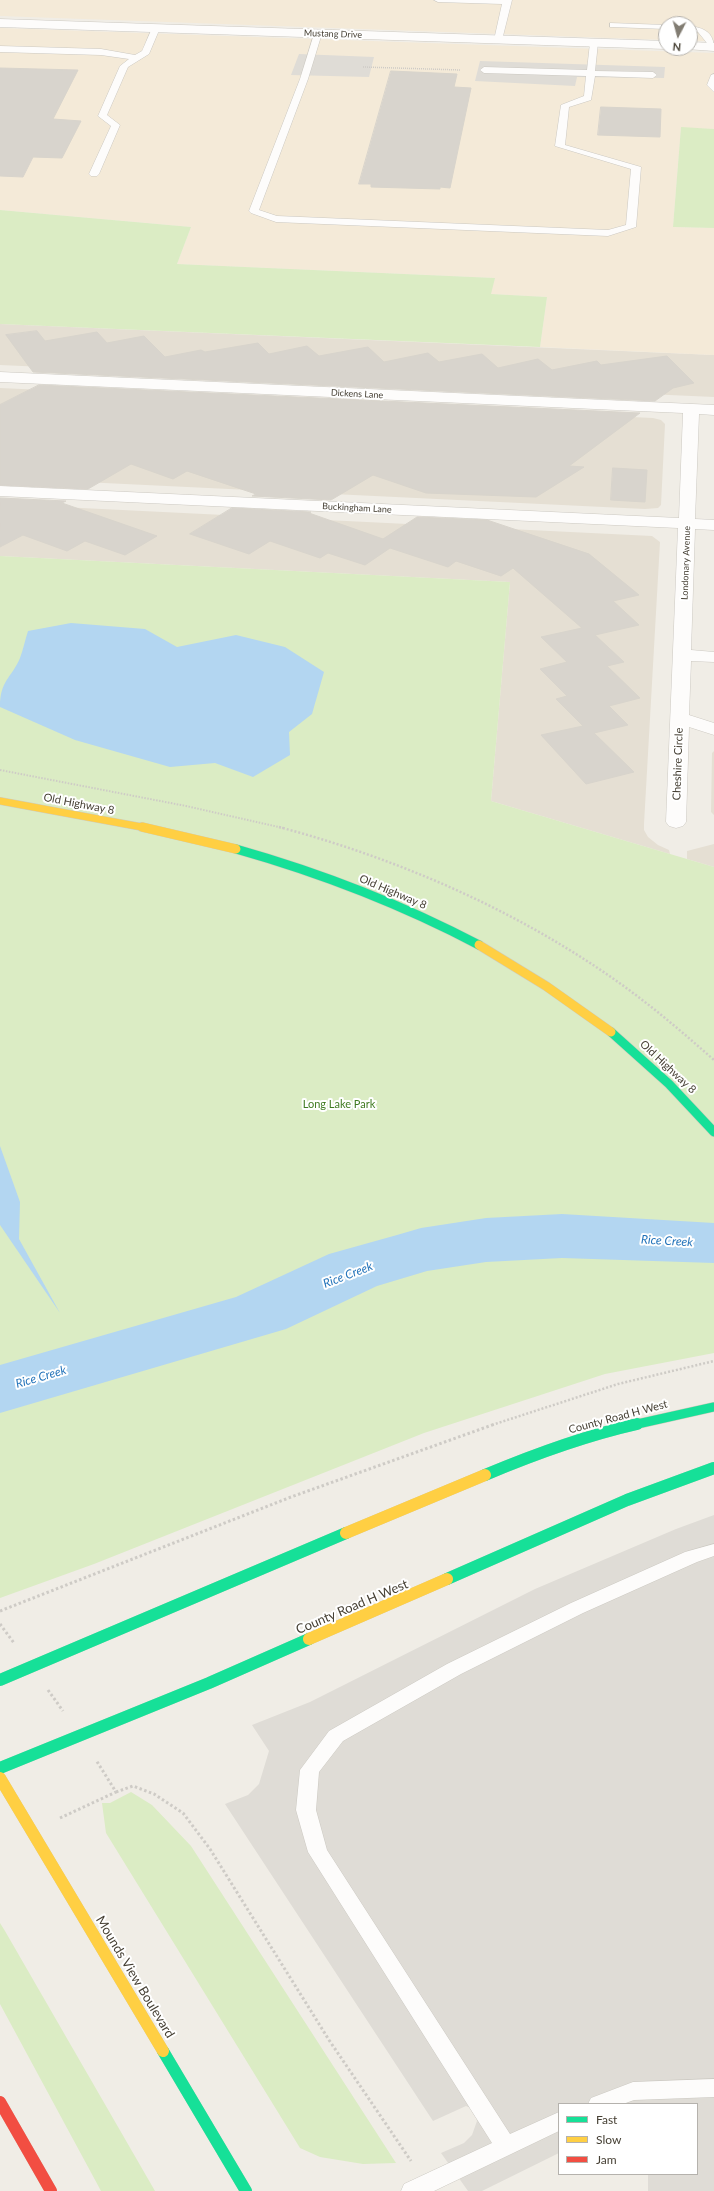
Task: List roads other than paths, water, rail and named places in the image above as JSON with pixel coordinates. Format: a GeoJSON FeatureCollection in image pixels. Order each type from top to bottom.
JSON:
{"type":"FeatureCollection","features":[{"type":"Feature","properties":{"kind":"street","name":"Mustang Drive"},"geometry":{"type":"LineString","coordinates":[[0,22],[658,45]]}},
{"type":"Feature","properties":{"kind":"street"},"geometry":{"type":"LineString","coordinates":[[698,46],[714,46]]}},
{"type":"Feature","properties":{"kind":"street","name":"Dickens Lane"},"geometry":{"type":"LineString","coordinates":[[0,377],[714,410]]}},
{"type":"Feature","properties":{"kind":"street","name":"Londonary Avenue"},"geometry":{"type":"LineString","coordinates":[[680,718],[691,409]]}},
{"type":"Feature","properties":{"kind":"street","name":"Buckingham Lane"},"geometry":{"type":"LineString","coordinates":[[0,491],[714,525]]}},
{"type":"Feature","properties":{"kind":"street"},"geometry":{"type":"LineString","coordinates":[[683,655],[714,657]]}},
{"type":"Feature","properties":{"kind":"street","name":"Cheshire Circle"},"geometry":{"type":"LineString","coordinates":[[676,822],[680,718],[714,729]]}},
{"type":"Feature","properties":{"kind":"street","name":"Old Highway 8"},"geometry":{"type":"LineString","coordinates":[[0,801],[207,842],[272,859],[338,881],[448,929],[492,951],[575,1004],[671,1084],[714,1132]]}},
{"type":"Feature","properties":{"kind":"street","name":"County Road H West"},"geometry":{"type":"LineString","coordinates":[[0,1680],[449,1489],[546,1450],[599,1433],[714,1407]]}},
{"type":"Feature","properties":{"kind":"street","name":"County Road H West"},"geometry":{"type":"LineString","coordinates":[[0,1768],[209,1683],[627,1500],[714,1468]]}},
{"type":"Feature","properties":{"kind":"street","name":"Mounds View Boulevard"},"geometry":{"type":"LineString","coordinates":[[0,1778],[246,2191]]}},
{"type":"Feature","properties":{"kind":"street"},"geometry":{"type":"LineString","coordinates":[[0,2102],[51,2191]]}},
{"type":"Feature","properties":{"kind":"lane"},"geometry":{"type":"LineString","coordinates":[[438,0],[507,1],[498,40]]}},
{"type":"Feature","properties":{"kind":"lane"},"geometry":{"type":"LineString","coordinates":[[613,25],[658,27]]}},
{"type":"Feature","properties":{"kind":"lane"},"geometry":{"type":"LineString","coordinates":[[94,174],[116,124],[102,116],[124,66],[146,52],[156,28]]}},
{"type":"Feature","properties":{"kind":"lane"},"geometry":{"type":"LineString","coordinates":[[698,29],[701,30],[714,46]]}},
{"type":"Feature","properties":{"kind":"lane"},"geometry":{"type":"LineString","coordinates":[[318,33],[304,79],[254,211],[276,220],[608,233],[631,227],[636,167],[560,146],[566,105],[588,98],[594,43]]}},
{"type":"Feature","properties":{"kind":"lane"},"geometry":{"type":"LineString","coordinates":[[0,49],[101,52],[137,58]]}},
{"type":"Feature","properties":{"kind":"lane"},"geometry":{"type":"LineString","coordinates":[[484,70],[653,75]]}},
{"type":"Feature","properties":{"kind":"lane"},"geometry":{"type":"LineString","coordinates":[[714,77],[711,85],[714,89]]}},
{"type":"Feature","properties":{"kind":"lane"},"geometry":{"type":"LineString","coordinates":[[506,2147],[318,1852],[306,1810],[310,1770],[336,1736],[454,1669],[577,1608],[691,1557],[714,1550]]}},
{"type":"Feature","properties":{"kind":"lane"},"geometry":{"type":"LineString","coordinates":[[602,2103],[633,2091],[714,2088]]}},
{"type":"Feature","properties":{"kind":"lane"},"geometry":{"type":"LineString","coordinates":[[419,2187],[558,2121]]}},
{"type":"Feature","properties":{"kind":"water"},"geometry":{"type":"Polygon","coordinates":[[[71,623],[145,629],[177,647],[236,635],[285,647],[324,672],[312,714],[289,732],[290,755],[253,777],[215,763],[170,767],[75,740],[0,707],[0,698],[4,685],[17,665],[28,631],[71,623]]]}},
{"type":"Feature","properties":{"kind":"water"},"geometry":{"type":"Polygon","coordinates":[[[0,1146],[20,1202],[19,1239],[60,1313],[0,1225],[0,1146]]]}},
{"type":"Feature","properties":{"kind":"waterway","name":"Rice Creek"},"geometry":{"type":"LineString","coordinates":[[0,1389],[261,1313],[353,1270],[421,1250],[486,1240],[562,1236],[709,1243]]}},
{"type":"Feature","properties":{"kind":"park label","name":"Long Lake Park"},"geometry":{"type":"Point","coordinates":[339,1104]}}]}
